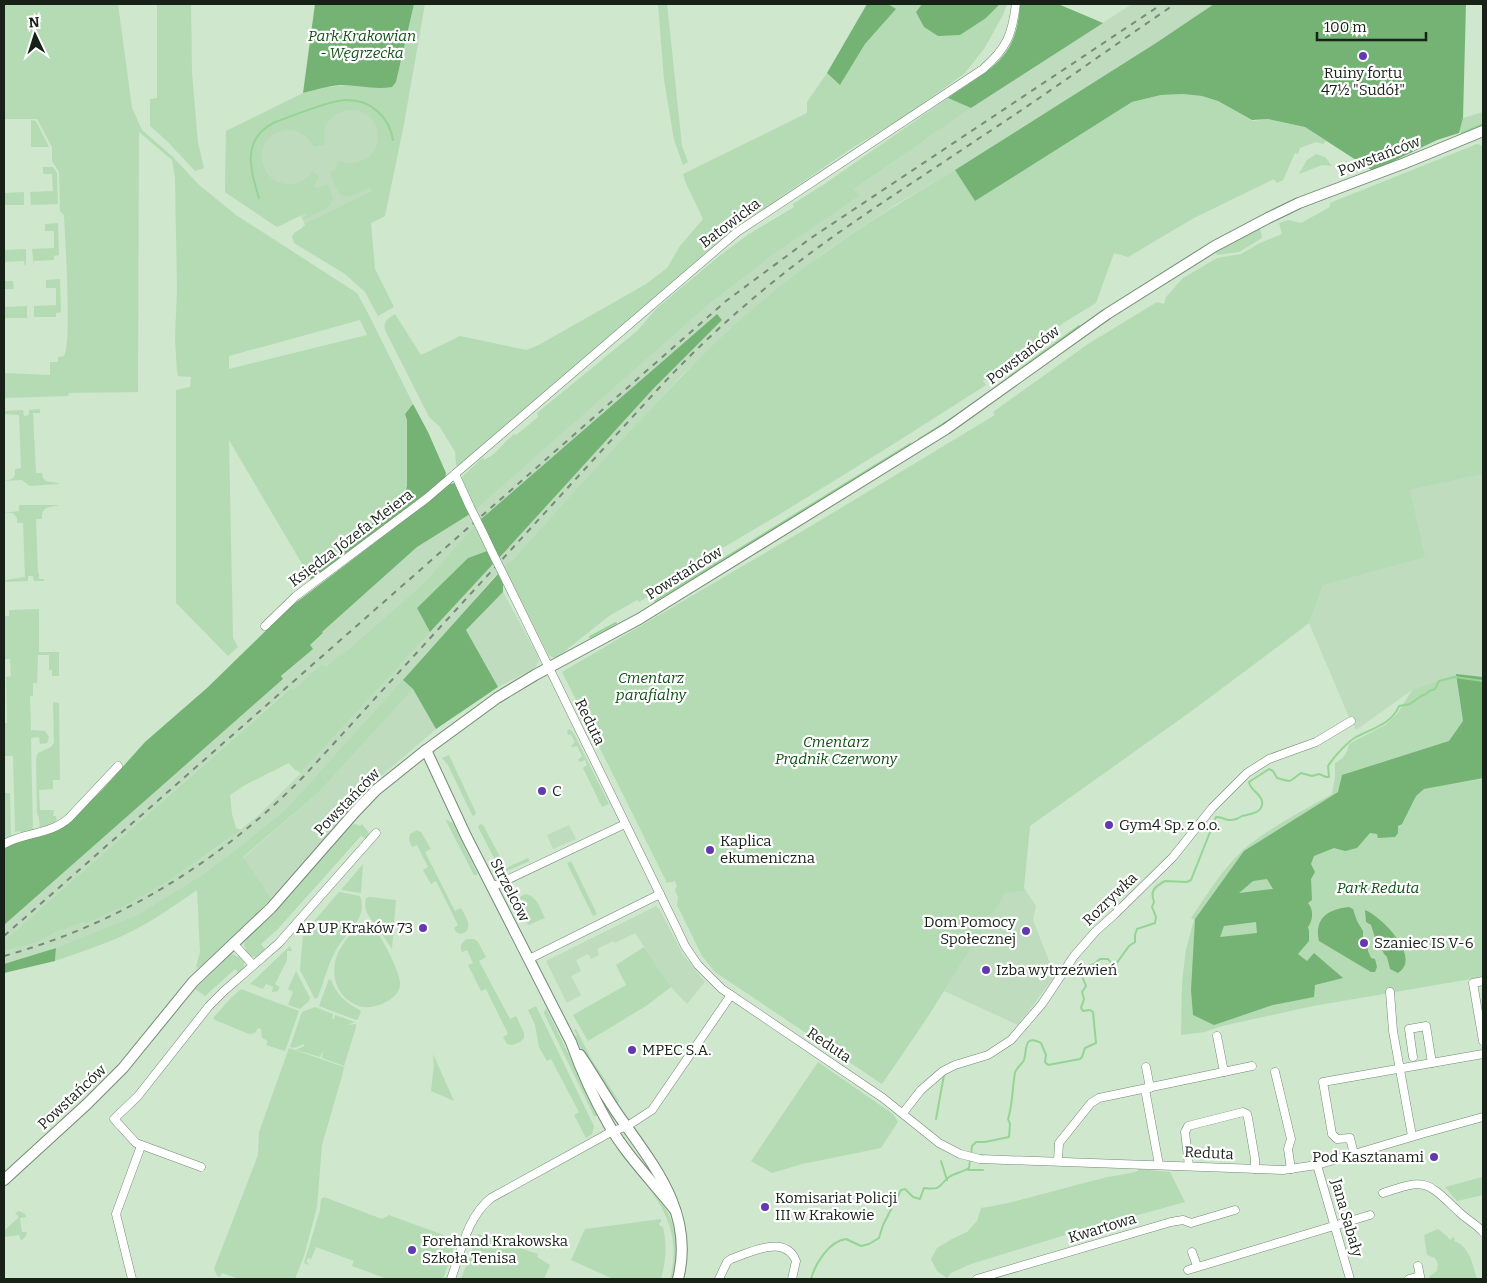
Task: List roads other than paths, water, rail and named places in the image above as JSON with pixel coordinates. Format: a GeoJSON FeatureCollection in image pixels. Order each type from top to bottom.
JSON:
{"type":"FeatureCollection","features":[{"type":"Feature","properties":{"kind":"street","name":"Batowicka"},"geometry":{"type":"LineString","coordinates":[[455,474],[737,232],[983,68],[995,58],[1006,43],[1013,26],[1016,4]]}},
{"type":"Feature","properties":{"kind":"street","name":"Powstańców"},"geometry":{"type":"LineString","coordinates":[[4,1180],[87,1104],[123,1068],[188,989],[270,908],[354,812],[396,773],[504,694],[639,619],[946,429],[1107,314],[1215,246],[1292,206],[1483,131]]}},
{"type":"Feature","properties":{"kind":"street","name":"Reduta"},"geometry":{"type":"LineString","coordinates":[[455,474],[692,956],[708,977],[731,996],[903,1113],[939,1143],[960,1154],[988,1159],[1291,1170],[1317,1165],[1483,1117]]}},
{"type":"Feature","properties":{"kind":"street","name":"Księdza Józefa Meiera"},"geometry":{"type":"LineString","coordinates":[[265,626],[296,596],[427,498],[455,474]]}},
{"type":"Feature","properties":{"kind":"street","name":"Rozrywka"},"geometry":{"type":"LineString","coordinates":[[903,1113],[921,1090],[943,1071],[955,1065],[988,1055],[1011,1040],[1042,1004],[1074,956],[1094,932],[1173,857],[1212,808],[1247,773],[1269,760],[1316,742],[1351,721]]}},
{"type":"Feature","properties":{"kind":"street","name":"Strzelców"},"geometry":{"type":"LineString","coordinates":[[426,750],[466,836],[571,1042],[664,1183],[681,1230],[682,1245],[678,1279]]}},
{"type":"Feature","properties":{"kind":"street"},"geometry":{"type":"LineString","coordinates":[[4,844],[17,838],[50,830],[60,825],[69,818],[118,766]]}},
{"type":"Feature","properties":{"kind":"street"},"geometry":{"type":"LineString","coordinates":[[492,887],[626,824]]}},
{"type":"Feature","properties":{"kind":"street"},"geometry":{"type":"LineString","coordinates":[[201,1167],[141,1146],[114,1119],[138,1096],[210,1006],[224,991],[279,943],[376,833]]}},
{"type":"Feature","properties":{"kind":"street"},"geometry":{"type":"LineString","coordinates":[[529,959],[660,894]]}},
{"type":"Feature","properties":{"kind":"street"},"geometry":{"type":"LineString","coordinates":[[233,943],[253,965]]}},
{"type":"Feature","properties":{"kind":"street"},"geometry":{"type":"LineString","coordinates":[[1483,981],[1473,983],[1483,1041]]}},
{"type":"Feature","properties":{"kind":"street"},"geometry":{"type":"LineString","coordinates":[[1390,992],[1393,1031],[1412,1136]]}},
{"type":"Feature","properties":{"kind":"street"},"geometry":{"type":"LineString","coordinates":[[451,1279],[477,1211],[487,1201],[626,1126],[656,1107],[731,996]]}},
{"type":"Feature","properties":{"kind":"street"},"geometry":{"type":"LineString","coordinates":[[1414,1057],[1409,1029],[1426,1026],[1432,1063]]}},
{"type":"Feature","properties":{"kind":"street"},"geometry":{"type":"LineString","coordinates":[[1217,1036],[1224,1072]]}},
{"type":"Feature","properties":{"kind":"street","name":"Strzelców"},"geometry":{"type":"LineString","coordinates":[[571,1042],[580,1068],[613,1132],[675,1210]]}},
{"type":"Feature","properties":{"kind":"street"},"geometry":{"type":"LineString","coordinates":[[1354,1154],[1350,1138],[1336,1139],[1332,1134],[1323,1082],[1483,1054]]}},
{"type":"Feature","properties":{"kind":"street"},"geometry":{"type":"LineString","coordinates":[[1058,1161],[1059,1143],[1092,1103],[1099,1098],[1252,1066]]}},
{"type":"Feature","properties":{"kind":"street"},"geometry":{"type":"LineString","coordinates":[[1146,1067],[1147,1088],[1159,1165]]}},
{"type":"Feature","properties":{"kind":"street"},"geometry":{"type":"LineString","coordinates":[[1275,1072],[1291,1139],[1288,1149],[1291,1170]]}},
{"type":"Feature","properties":{"kind":"street"},"geometry":{"type":"LineString","coordinates":[[1189,1166],[1185,1132],[1188,1126],[1243,1112],[1247,1114],[1248,1118],[1255,1159],[1254,1169]]}},
{"type":"Feature","properties":{"kind":"street"},"geometry":{"type":"LineString","coordinates":[[132,1279],[116,1214],[141,1146]]}},
{"type":"Feature","properties":{"kind":"street","name":"Jana Sabały"},"geometry":{"type":"LineString","coordinates":[[1317,1165],[1350,1279]]}},
{"type":"Feature","properties":{"kind":"street"},"geometry":{"type":"LineString","coordinates":[[1383,1193],[1409,1184],[1426,1185],[1441,1194],[1483,1232]]}},
{"type":"Feature","properties":{"kind":"street","name":"Kwartowa"},"geometry":{"type":"LineString","coordinates":[[977,1279],[1171,1222],[1183,1220],[1191,1223],[1235,1210]]}},
{"type":"Feature","properties":{"kind":"street"},"geometry":{"type":"LineString","coordinates":[[1188,1270],[1370,1215]]}},
{"type":"Feature","properties":{"kind":"street"},"geometry":{"type":"LineString","coordinates":[[718,1279],[727,1262],[731,1259],[772,1246],[780,1246],[790,1251],[796,1261],[792,1279]]}},
{"type":"Feature","properties":{"kind":"street"},"geometry":{"type":"LineString","coordinates":[[1192,1252],[1197,1266]]}},
{"type":"Feature","properties":{"kind":"street"},"geometry":{"type":"LineString","coordinates":[[1410,1279],[1420,1276],[1418,1266]]}},
{"type":"Feature","properties":{"kind":"waterway"},"geometry":{"type":"LineString","coordinates":[[259,198],[251,166],[253,146],[257,137],[264,129],[275,122],[329,103],[354,100],[370,106],[383,117],[391,131],[393,140]]}},
{"type":"Feature","properties":{"kind":"waterway"},"geometry":{"type":"LineString","coordinates":[[1462,133],[1483,124]]}},
{"type":"Feature","properties":{"kind":"waterway"},"geometry":{"type":"LineString","coordinates":[[1009,377],[1079,326]]}},
{"type":"Feature","properties":{"kind":"waterway"},"geometry":{"type":"LineString","coordinates":[[995,388],[1007,379]]}},
{"type":"Feature","properties":{"kind":"waterway"},"geometry":{"type":"LineString","coordinates":[[919,439],[959,414]]}},
{"type":"Feature","properties":{"kind":"waterway"},"geometry":{"type":"LineString","coordinates":[[655,601],[910,444]]}},
{"type":"Feature","properties":{"kind":"waterway"},"geometry":{"type":"LineString","coordinates":[[590,637],[616,623]]}},
{"type":"Feature","properties":{"kind":"waterway"},"geometry":{"type":"LineString","coordinates":[[971,1155],[972,1146],[976,1142],[1009,1137],[1010,1124],[1008,1119],[1015,1073],[1024,1060],[1027,1045],[1031,1040],[1041,1043],[1046,1055],[1045,1062],[1048,1065],[1080,1059],[1085,1048],[1096,1043],[1093,1012],[1090,1010],[1083,1011],[1081,1008],[1084,999],[1082,992],[1086,986],[1082,976],[1083,968],[1094,964],[1100,959],[1108,959],[1112,964],[1116,964],[1129,946],[1135,942],[1137,929],[1155,923],[1156,917],[1152,907],[1154,890],[1165,881],[1187,882],[1191,880],[1216,817],[1234,820],[1256,812],[1261,808],[1261,798],[1249,782],[1269,769],[1273,771],[1277,778],[1289,781],[1301,773],[1312,776],[1319,774],[1329,777],[1328,766],[1349,743],[1356,737],[1386,722],[1399,706],[1410,704],[1435,689],[1439,681],[1455,677],[1483,681]]}},
{"type":"Feature","properties":{"kind":"waterway"},"geometry":{"type":"LineString","coordinates":[[936,1119],[944,1075]]}},
{"type":"Feature","properties":{"kind":"waterway"},"geometry":{"type":"LineString","coordinates":[[811,1279],[819,1260],[834,1244],[846,1239],[861,1246],[879,1238],[883,1225],[901,1190],[905,1189],[913,1197],[920,1199],[924,1188],[934,1189],[939,1187],[949,1177],[969,1168],[970,1160]]}},
{"type":"Feature","properties":{"kind":"waterway"},"geometry":{"type":"LineString","coordinates":[[941,1161],[947,1180]]}},
{"type":"Feature","properties":{"kind":"waterway"},"geometry":{"type":"LineString","coordinates":[[968,1170],[983,1170]]}},
{"type":"Feature","properties":{"kind":"railway"},"geometry":{"type":"LineString","coordinates":[[4,956],[46,943],[127,908],[166,886],[238,836],[304,776],[659,388],[705,341],[788,270],[835,235],[1175,4]]}},
{"type":"Feature","properties":{"kind":"railway"},"geometry":{"type":"LineString","coordinates":[[4,936],[726,301],[811,238],[1156,8]]}},
{"type":"Feature","properties":{"kind":"place","name":"Ruiny fortu 47½ \"Sudół\""},"geometry":{"type":"Point","coordinates":[1363,56]}},
{"type":"Feature","properties":{"kind":"place","name":"C"},"geometry":{"type":"Point","coordinates":[542,791]}},
{"type":"Feature","properties":{"kind":"place","name":"Gym4 Sp. z o.o."},"geometry":{"type":"Point","coordinates":[1109,825]}},
{"type":"Feature","properties":{"kind":"place","name":"Kaplica ekumeniczna"},"geometry":{"type":"Point","coordinates":[710,850]}},
{"type":"Feature","properties":{"kind":"place","name":"AP UP Kraków 73"},"geometry":{"type":"Point","coordinates":[423,928]}},
{"type":"Feature","properties":{"kind":"place","name":"Dom Pomocy Społecznej"},"geometry":{"type":"Point","coordinates":[1026,931]}},
{"type":"Feature","properties":{"kind":"place","name":"Szaniec IS V-6"},"geometry":{"type":"Point","coordinates":[1364,943]}},
{"type":"Feature","properties":{"kind":"place","name":"Izba wytrzeźwień"},"geometry":{"type":"Point","coordinates":[986,970]}},
{"type":"Feature","properties":{"kind":"place","name":"MPEC S.A."},"geometry":{"type":"Point","coordinates":[632,1050]}},
{"type":"Feature","properties":{"kind":"place","name":"Pod Kasztanami"},"geometry":{"type":"Point","coordinates":[1434,1157]}},
{"type":"Feature","properties":{"kind":"place","name":"Komisariat Policji III w Krakowie"},"geometry":{"type":"Point","coordinates":[765,1207]}},
{"type":"Feature","properties":{"kind":"place","name":"Forehand Krakowska Szkoła Tenisa"},"geometry":{"type":"Point","coordinates":[412,1250]}},
{"type":"Feature","properties":{"kind":"park label","name":"Park Krakowian - Węgrzecka"},"geometry":{"type":"Point","coordinates":[362,44]}},
{"type":"Feature","properties":{"kind":"park label","name":"Cmentarz parafialny"},"geometry":{"type":"Point","coordinates":[651,686]}},
{"type":"Feature","properties":{"kind":"park label","name":"Cmentarz Prądnik Czerwony"},"geometry":{"type":"Point","coordinates":[836,750]}},
{"type":"Feature","properties":{"kind":"park label","name":"Park Reduta"},"geometry":{"type":"Point","coordinates":[1378,888]}}]}
